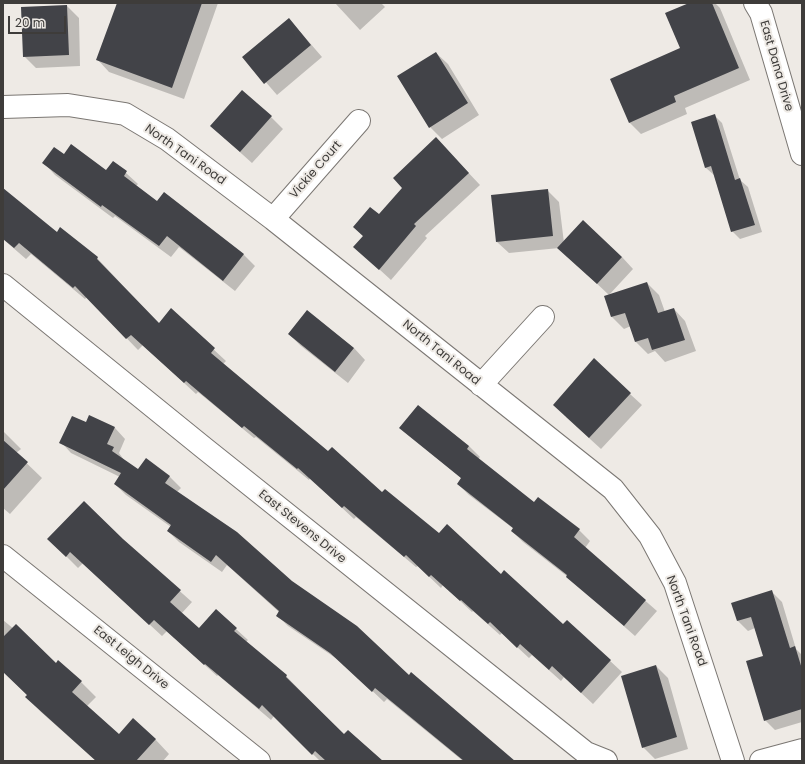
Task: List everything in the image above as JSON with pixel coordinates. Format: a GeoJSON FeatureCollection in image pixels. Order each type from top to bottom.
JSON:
{"type":"FeatureCollection","features":[{"type":"Feature","properties":{"kind":"street","name":"East Dana Drive"},"geometry":{"type":"LineString","coordinates":[[755,3],[761,13],[802,154]]}},
{"type":"Feature","properties":{"kind":"street","name":"North Tani Road"},"geometry":{"type":"LineString","coordinates":[[3,107],[68,105],[125,114],[167,139],[273,219],[613,489],[650,536],[675,583],[732,761]]}},
{"type":"Feature","properties":{"kind":"street","name":"Vickie Court"},"geometry":{"type":"LineString","coordinates":[[273,219],[359,120]]}},
{"type":"Feature","properties":{"kind":"street","name":"East Stevens Drive"},"geometry":{"type":"LineString","coordinates":[[3,285],[204,448],[586,753],[606,761]]}},
{"type":"Feature","properties":{"kind":"street"},"geometry":{"type":"LineString","coordinates":[[481,385],[543,317]]}},
{"type":"Feature","properties":{"kind":"street","name":"East Leigh Drive"},"geometry":{"type":"LineString","coordinates":[[3,556],[259,761]]}},
{"type":"Feature","properties":{"kind":"street"},"geometry":{"type":"LineString","coordinates":[[761,761],[802,750]]}},
{"type":"Feature","properties":{"kind":"building"},"geometry":{"type":"Polygon","coordinates":[[[117,3],[202,3],[172,88],[96,60],[117,3]]]}},
{"type":"Feature","properties":{"kind":"building"},"geometry":{"type":"Polygon","coordinates":[[[689,3],[712,3],[739,68],[674,96],[676,102],[629,123],[610,79],[680,48],[665,13],[689,3]]]}},
{"type":"Feature","properties":{"kind":"building"},"geometry":{"type":"Polygon","coordinates":[[[67,5],[69,55],[23,57],[21,7],[67,5]]]}},
{"type":"Feature","properties":{"kind":"building"},"geometry":{"type":"Polygon","coordinates":[[[289,18],[311,45],[264,84],[242,57],[289,18]]]}},
{"type":"Feature","properties":{"kind":"building"},"geometry":{"type":"Polygon","coordinates":[[[436,52],[468,103],[429,128],[397,76],[436,52]]]}},
{"type":"Feature","properties":{"kind":"building"},"geometry":{"type":"Polygon","coordinates":[[[242,90],[272,116],[240,152],[210,126],[242,90]]]}},
{"type":"Feature","properties":{"kind":"building"},"geometry":{"type":"Polygon","coordinates":[[[715,114],[735,180],[740,178],[755,225],[731,232],[711,166],[705,168],[691,122],[715,114]]]}},
{"type":"Feature","properties":{"kind":"building"},"geometry":{"type":"Polygon","coordinates":[[[436,137],[469,173],[414,224],[416,226],[379,270],[353,247],[363,236],[353,227],[370,207],[379,214],[402,188],[393,178],[436,137]]]}},
{"type":"Feature","properties":{"kind":"building"},"geometry":{"type":"Polygon","coordinates":[[[71,144],[106,170],[113,161],[127,171],[124,176],[157,201],[164,192],[244,254],[223,281],[167,236],[159,246],[102,205],[101,207],[42,163],[54,147],[64,154],[71,144]]]}},
{"type":"Feature","properties":{"kind":"building"},"geometry":{"type":"Polygon","coordinates":[[[3,188],[57,232],[60,227],[98,257],[97,259],[159,323],[171,308],[215,348],[211,353],[328,451],[332,447],[382,492],[385,489],[439,533],[447,524],[501,574],[504,570],[563,624],[567,620],[611,660],[581,693],[552,666],[549,670],[520,644],[517,648],[490,622],[488,624],[431,575],[429,577],[406,555],[404,557],[344,506],[342,508],[298,468],[297,469],[244,426],[242,428],[186,381],[184,383],[131,335],[126,339],[75,286],[73,288],[19,243],[14,248],[3,239],[3,188]]]}},
{"type":"Feature","properties":{"kind":"building"},"geometry":{"type":"Polygon","coordinates":[[[548,189],[553,236],[496,242],[491,195],[548,189]]]}},
{"type":"Feature","properties":{"kind":"building"},"geometry":{"type":"Polygon","coordinates":[[[583,220],[622,257],[597,284],[557,248],[583,220]]]}},
{"type":"Feature","properties":{"kind":"building"},"geometry":{"type":"Polygon","coordinates":[[[647,282],[658,313],[674,308],[685,340],[652,350],[648,338],[635,342],[625,313],[611,317],[604,296],[647,282]]]}},
{"type":"Feature","properties":{"kind":"building"},"geometry":{"type":"Polygon","coordinates":[[[307,310],[354,348],[335,372],[288,334],[307,310]]]}},
{"type":"Feature","properties":{"kind":"building"},"geometry":{"type":"Polygon","coordinates":[[[594,358],[631,393],[589,438],[553,405],[594,358]]]}},
{"type":"Feature","properties":{"kind":"building"},"geometry":{"type":"Polygon","coordinates":[[[418,405],[469,446],[467,449],[534,502],[538,497],[580,529],[574,537],[646,600],[624,626],[566,577],[567,575],[511,531],[513,528],[457,484],[461,478],[399,428],[418,405]]]}},
{"type":"Feature","properties":{"kind":"building"},"geometry":{"type":"Polygon","coordinates":[[[89,415],[115,427],[107,444],[114,447],[112,451],[138,469],[146,458],[170,476],[165,483],[237,532],[292,581],[357,626],[409,675],[411,672],[515,761],[464,761],[375,688],[372,692],[330,653],[276,616],[279,611],[216,555],[211,562],[167,531],[171,525],[114,484],[121,473],[59,443],[72,416],[86,422],[89,415]]]}},
{"type":"Feature","properties":{"kind":"building"},"geometry":{"type":"Polygon","coordinates":[[[3,440],[28,462],[3,490],[3,440]]]}},
{"type":"Feature","properties":{"kind":"building"},"geometry":{"type":"Polygon","coordinates":[[[84,501],[123,539],[181,590],[170,602],[199,628],[216,609],[237,628],[234,631],[287,675],[286,677],[344,734],[348,730],[383,761],[326,761],[315,751],[312,755],[262,705],[259,709],[205,664],[204,665],[154,620],[149,625],[70,552],[66,557],[47,539],[84,501]]]}},
{"type":"Feature","properties":{"kind":"building"},"geometry":{"type":"Polygon","coordinates":[[[772,590],[790,648],[795,646],[802,669],[802,709],[764,721],[746,661],[763,656],[751,617],[737,621],[731,603],[772,590]]]}},
{"type":"Feature","properties":{"kind":"building"},"geometry":{"type":"Polygon","coordinates":[[[16,624],[56,663],[58,660],[82,681],[72,692],[119,734],[133,718],[156,739],[136,761],[96,761],[25,697],[27,695],[3,672],[3,637],[16,624]]]}},
{"type":"Feature","properties":{"kind":"building"},"geometry":{"type":"Polygon","coordinates":[[[656,665],[677,737],[642,748],[621,676],[656,665]]]}}]}
